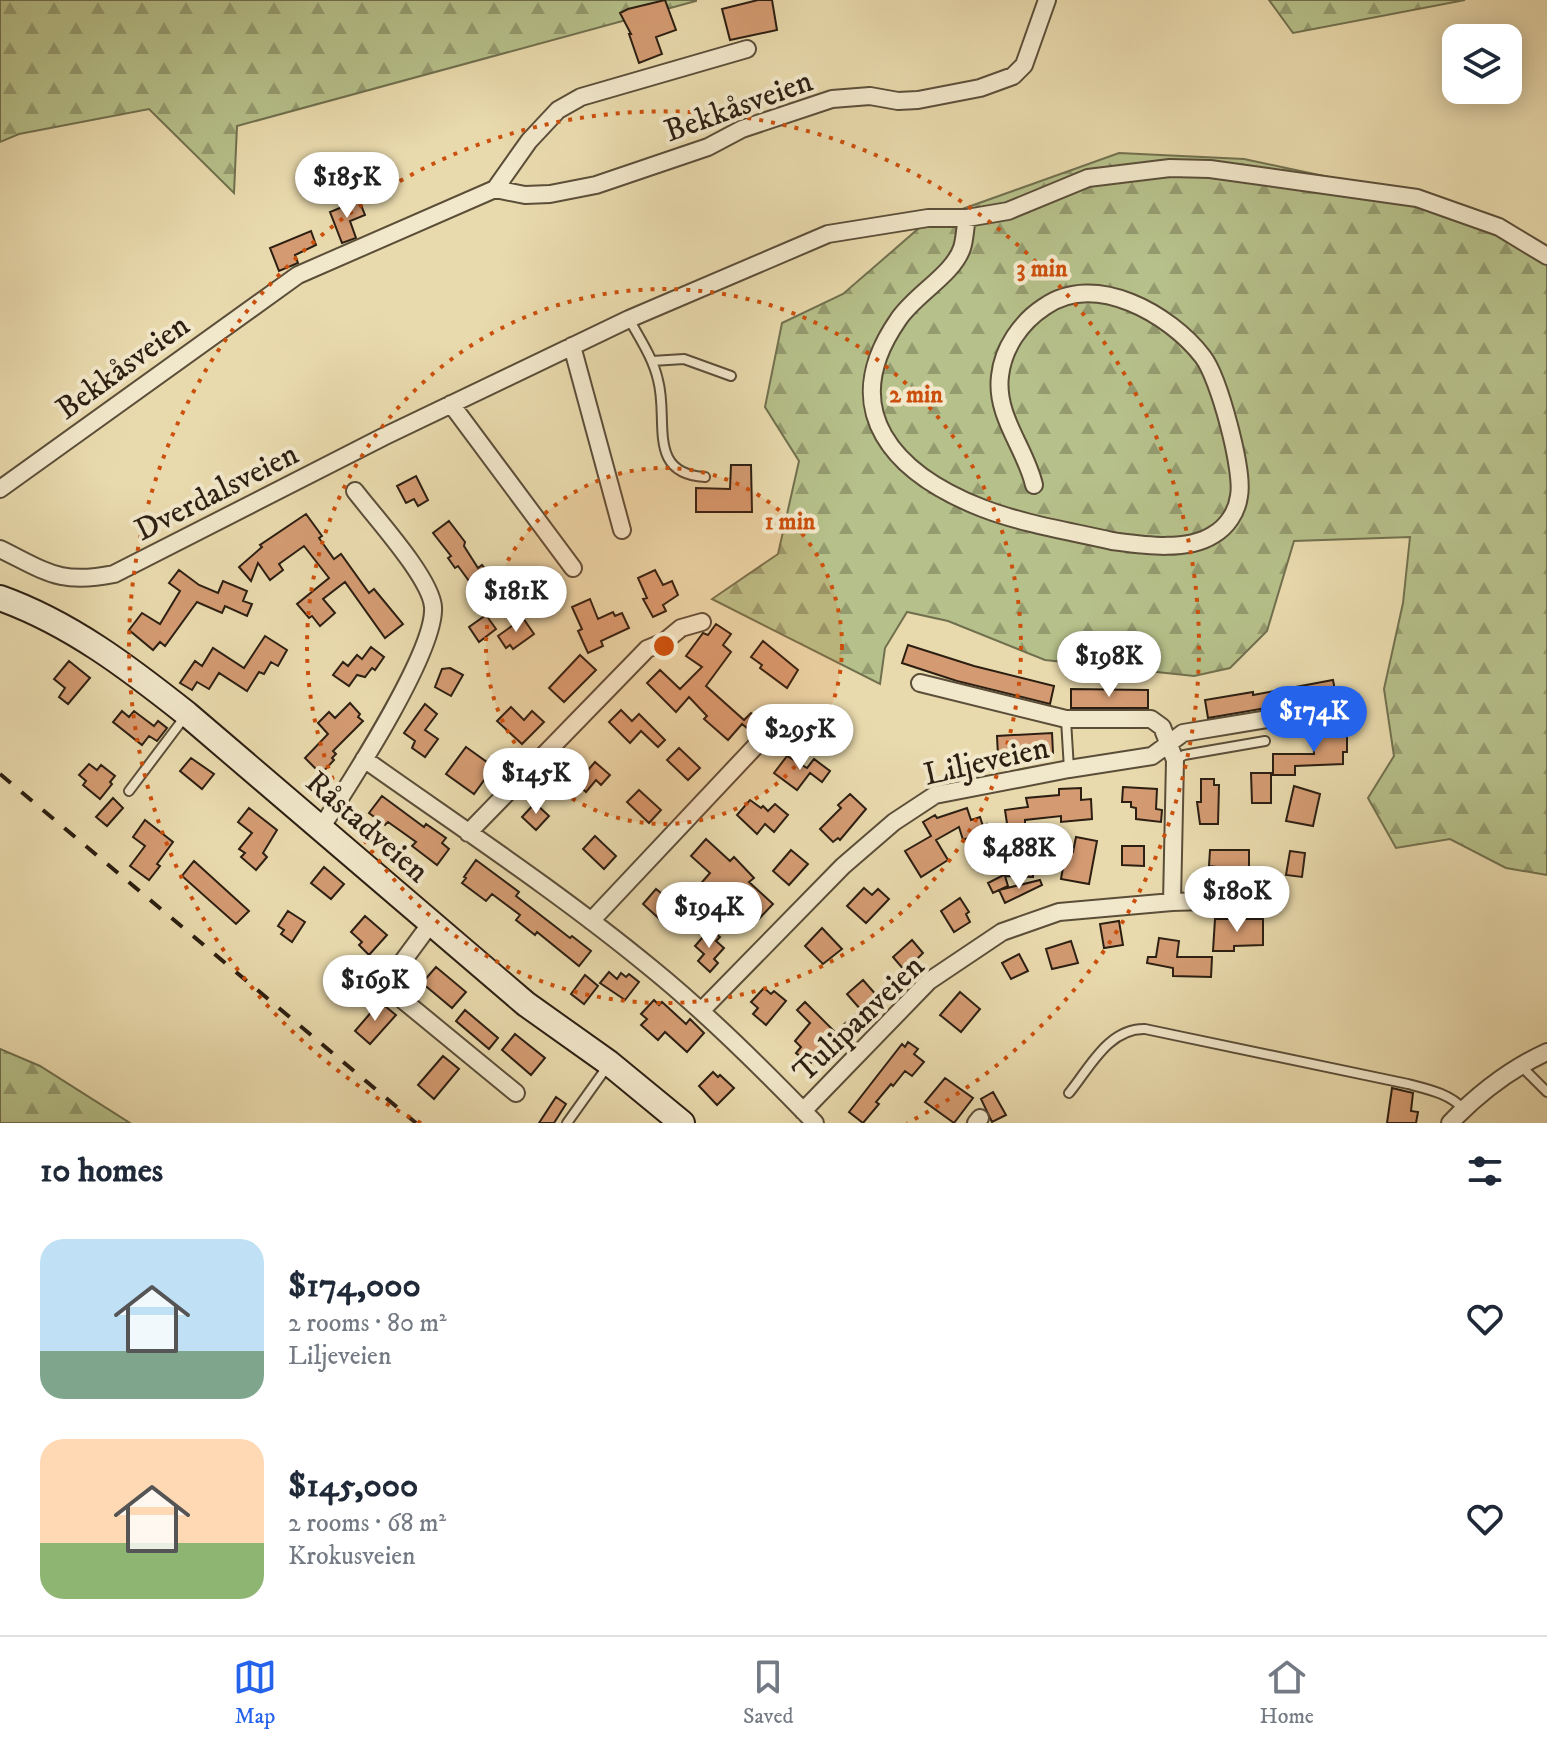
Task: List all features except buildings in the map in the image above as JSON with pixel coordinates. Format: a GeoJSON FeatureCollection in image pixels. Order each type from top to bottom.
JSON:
{"type":"FeatureCollection","features":[{"type":"Feature","properties":{"kind":"main road","name":"Råstadveien"},"geometry":{"type":"LineString","coordinates":[[0,598],[68,629],[137,674],[526,1004],[609,1063],[682,1123]]}},
{"type":"Feature","properties":{"kind":"street","name":"Bekkåsveien"},"geometry":{"type":"LineString","coordinates":[[495,189],[525,195],[550,194],[596,185],[708,147],[742,129],[832,99],[870,96],[918,100],[980,88],[1013,76],[1024,65],[1047,0]]}},
{"type":"Feature","properties":{"kind":"street","name":"Bekkåsveien"},"geometry":{"type":"LineString","coordinates":[[0,489],[298,275],[495,189],[529,141],[558,110],[581,97],[747,49]]}},
{"type":"Feature","properties":{"kind":"street","name":"Dverdalsveien"},"geometry":{"type":"LineString","coordinates":[[0,549],[59,578],[90,579],[114,574],[572,346],[828,234],[928,218],[967,218],[1008,211],[1088,178],[1170,168],[1210,169],[1417,198],[1499,227],[1547,256]]}},
{"type":"Feature","properties":{"kind":"street"},"geometry":{"type":"LineString","coordinates":[[967,218],[963,245],[958,255],[900,316],[881,345],[875,366],[874,412],[882,433],[904,463],[963,500],[992,512],[1133,544],[1186,544],[1209,538],[1232,517],[1240,489],[1221,395],[1203,358],[1175,327],[1128,302],[1093,293],[1074,294],[1049,303],[1028,318],[1014,337],[1005,358],[1000,376],[1001,398],[1034,485]]}},
{"type":"Feature","properties":{"kind":"street"},"geometry":{"type":"LineString","coordinates":[[572,346],[622,530]]}},
{"type":"Feature","properties":{"kind":"street"},"geometry":{"type":"LineString","coordinates":[[451,404],[573,568]]}},
{"type":"Feature","properties":{"kind":"street"},"geometry":{"type":"LineString","coordinates":[[321,828],[364,759],[427,645],[433,606],[424,581],[355,491]]}},
{"type":"Feature","properties":{"kind":"street"},"geometry":{"type":"LineString","coordinates":[[468,833],[647,649],[664,642],[681,628],[702,622]]}},
{"type":"Feature","properties":{"kind":"street","name":"Liljeveien"},"geometry":{"type":"LineString","coordinates":[[920,683],[1066,719],[1151,719],[1162,727],[1175,760],[1172,902]]}},
{"type":"Feature","properties":{"kind":"street","name":"Liljeveien"},"geometry":{"type":"LineString","coordinates":[[701,1011],[843,866],[916,805],[935,795],[1152,756],[1183,733],[1346,706]]}},
{"type":"Feature","properties":{"kind":"street"},"geometry":{"type":"LineString","coordinates":[[591,921],[766,735]]}},
{"type":"Feature","properties":{"kind":"street"},"geometry":{"type":"LineString","coordinates":[[364,759],[591,921],[701,1011],[809,1117]]}},
{"type":"Feature","properties":{"kind":"street","name":"Tulipanveien"},"geometry":{"type":"LineString","coordinates":[[809,1117],[929,981],[1002,932],[1059,912],[1172,902],[1273,899]]}},
{"type":"Feature","properties":{"kind":"street"},"geometry":{"type":"LineString","coordinates":[[431,923],[401,962],[389,980],[390,984],[404,1001],[516,1093]]}},
{"type":"Feature","properties":{"kind":"street"},"geometry":{"type":"LineString","coordinates":[[1450,1123],[1463,1109],[1520,1065],[1547,1052]]}},
{"type":"Feature","properties":{"kind":"lane"},"geometry":{"type":"LineString","coordinates":[[629,319],[652,361],[659,384],[664,447],[669,462],[675,469],[691,476],[705,477]]}},
{"type":"Feature","properties":{"kind":"lane"},"geometry":{"type":"LineString","coordinates":[[652,361],[684,359],[731,376]]}},
{"type":"Feature","properties":{"kind":"lane"},"geometry":{"type":"LineString","coordinates":[[129,791],[187,714]]}},
{"type":"Feature","properties":{"kind":"lane"},"geometry":{"type":"LineString","coordinates":[[1066,719],[1069,769]]}},
{"type":"Feature","properties":{"kind":"lane"},"geometry":{"type":"LineString","coordinates":[[1175,760],[1184,755],[1265,741]]}},
{"type":"Feature","properties":{"kind":"lane"},"geometry":{"type":"LineString","coordinates":[[1069,1093],[1111,1042],[1129,1031],[1145,1029],[1408,1084],[1446,1097],[1463,1109]]}},
{"type":"Feature","properties":{"kind":"lane"},"geometry":{"type":"LineString","coordinates":[[567,1123],[609,1063]]}},
{"type":"Feature","properties":{"kind":"lane"},"geometry":{"type":"LineString","coordinates":[[1520,1065],[1547,1092]]}},
{"type":"Feature","properties":{"kind":"green space"},"geometry":{"type":"Polygon","coordinates":[[[0,0],[696,1],[237,126],[234,193],[149,109],[19,134],[0,142],[0,0]]]}},
{"type":"Feature","properties":{"kind":"green space"},"geometry":{"type":"Polygon","coordinates":[[[1269,0],[1465,0],[1293,33],[1269,0]]]}},
{"type":"Feature","properties":{"kind":"green space"},"geometry":{"type":"Polygon","coordinates":[[[1119,153],[1244,159],[1441,201],[1547,252],[1547,875],[1506,868],[1450,839],[1396,848],[1368,798],[1394,756],[1384,689],[1403,603],[1410,537],[1294,541],[1267,631],[1230,668],[1194,676],[1045,660],[948,621],[907,612],[885,648],[880,684],[712,599],[778,554],[799,461],[765,407],[782,323],[843,294],[926,222],[1119,153]]]}},
{"type":"Feature","properties":{"kind":"green space"},"geometry":{"type":"Polygon","coordinates":[[[0,1049],[40,1066],[130,1123],[0,1123],[0,1049]]]}},
{"type":"Feature","properties":{"kind":"railway"},"geometry":{"type":"LineString","coordinates":[[0,774],[416,1123]]}}]}
